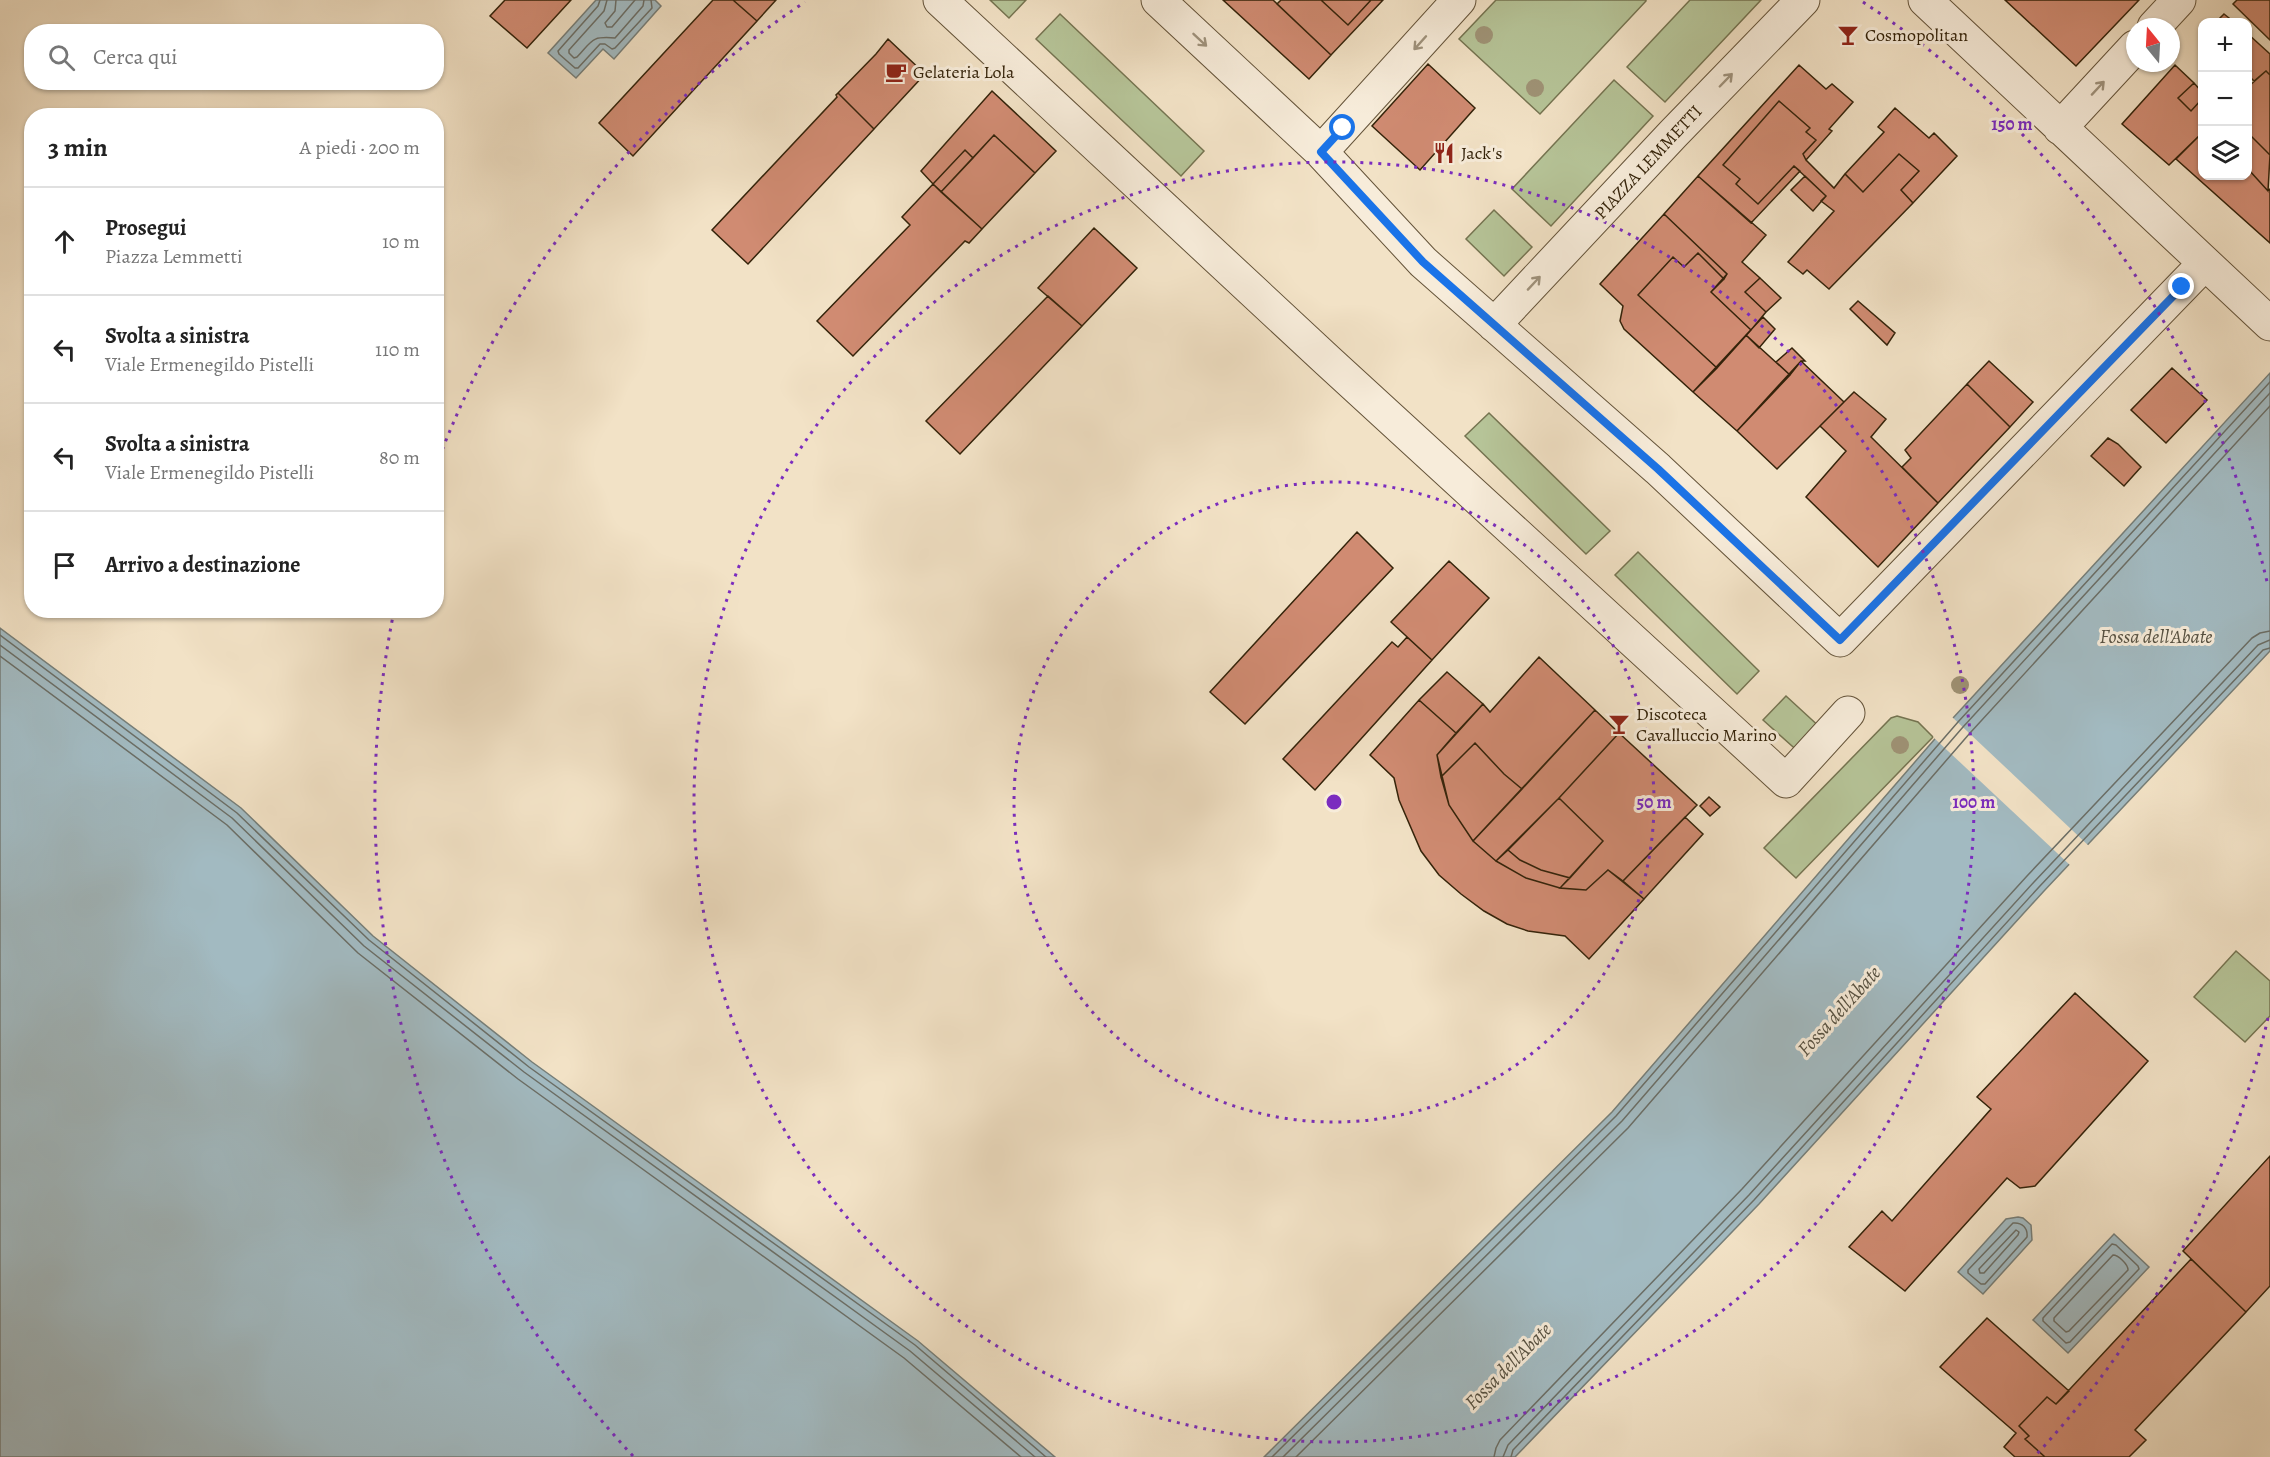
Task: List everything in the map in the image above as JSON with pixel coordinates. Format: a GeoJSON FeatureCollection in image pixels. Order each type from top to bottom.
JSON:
{"type":"FeatureCollection","features":[{"type":"Feature","properties":{"kind":"street"},"geometry":{"type":"LineString","coordinates":[[940,0],[1786,782],[1848,713]]}},
{"type":"Feature","properties":{"kind":"street"},"geometry":{"type":"LineString","coordinates":[[1158,0],[1321,152],[1423,262],[1658,469],[1840,640],[2205,263]]}},
{"type":"Feature","properties":{"kind":"street"},"geometry":{"type":"LineString","coordinates":[[1321,152],[1459,0]]}},
{"type":"Feature","properties":{"kind":"street","name":"PIAZZA LEMMETTI"},"geometry":{"type":"LineString","coordinates":[[1494,325],[1673,134],[1803,0]]}},
{"type":"Feature","properties":{"kind":"street"},"geometry":{"type":"LineString","coordinates":[[1925,0],[2270,324]]}},
{"type":"Feature","properties":{"kind":"street"},"geometry":{"type":"LineString","coordinates":[[2162,18],[2179,0]]}},
{"type":"Feature","properties":{"kind":"street"},"geometry":{"type":"LineString","coordinates":[[2060,128],[2126,57]]}},
{"type":"Feature","properties":{"kind":"green space"},"geometry":{"type":"Polygon","coordinates":[[[990,0],[1026,0],[1009,18],[990,0]]]}},
{"type":"Feature","properties":{"kind":"green space"},"geometry":{"type":"Polygon","coordinates":[[[1496,0],[1646,1],[1540,114],[1459,39],[1496,0]]]}},
{"type":"Feature","properties":{"kind":"green space"},"geometry":{"type":"Polygon","coordinates":[[[1690,0],[1761,0],[1665,102],[1627,67],[1690,0]]]}},
{"type":"Feature","properties":{"kind":"green space"},"geometry":{"type":"Polygon","coordinates":[[[1060,14],[1204,151],[1181,176],[1036,39],[1060,14]]]}},
{"type":"Feature","properties":{"kind":"green space"},"geometry":{"type":"Polygon","coordinates":[[[1614,80],[1653,116],[1551,226],[1512,189],[1614,80]]]}},
{"type":"Feature","properties":{"kind":"green space"},"geometry":{"type":"Polygon","coordinates":[[[1494,210],[1532,247],[1504,276],[1466,239],[1494,210]]]}},
{"type":"Feature","properties":{"kind":"green space"},"geometry":{"type":"Polygon","coordinates":[[[1489,413],[1610,531],[1586,554],[1465,436],[1489,413]]]}},
{"type":"Feature","properties":{"kind":"green space"},"geometry":{"type":"Polygon","coordinates":[[[1638,552],[1759,671],[1737,694],[1615,575],[1638,552]]]}},
{"type":"Feature","properties":{"kind":"green space"},"geometry":{"type":"Polygon","coordinates":[[[1786,696],[1823,730],[1801,754],[1763,720],[1786,696]]]}},
{"type":"Feature","properties":{"kind":"green space"},"geometry":{"type":"Polygon","coordinates":[[[1897,716],[1918,722],[1933,737],[1796,878],[1764,848],[1891,718],[1897,716]]]}},
{"type":"Feature","properties":{"kind":"green space"},"geometry":{"type":"Polygon","coordinates":[[[2236,951],[2270,981],[2270,1016],[2245,1042],[2194,997],[2236,951]]]}},
{"type":"Feature","properties":{"kind":"water"},"geometry":{"type":"Polygon","coordinates":[[[596,0],[655,0],[661,6],[614,59],[603,49],[576,78],[548,53],[596,0]]]}},
{"type":"Feature","properties":{"kind":"water","name":"Fossa dell'Abate"},"geometry":{"type":"Polygon","coordinates":[[[2270,373],[2270,651],[2044,891],[1759,1204],[1515,1457],[1264,1457],[1612,1112],[1953,718],[2270,373]]]}},
{"type":"Feature","properties":{"kind":"water"},"geometry":{"type":"Polygon","coordinates":[[[0,628],[241,808],[373,936],[532,1062],[918,1341],[1055,1457],[0,1457],[0,628]]]}},
{"type":"Feature","properties":{"kind":"water"},"geometry":{"type":"Polygon","coordinates":[[[2018,1217],[2031,1225],[2032,1240],[1983,1294],[1958,1272],[2006,1219],[2018,1217]]]}},
{"type":"Feature","properties":{"kind":"water"},"geometry":{"type":"Polygon","coordinates":[[[2114,1234],[2149,1267],[2068,1353],[2033,1320],[2114,1234]]]}},
{"type":"Feature","properties":{"kind":"pier"},"geometry":{"type":"Polygon","coordinates":[[[1951,716],[2090,847],[2072,867],[1933,737],[1951,716]]]}},
{"type":"Feature","properties":{"kind":"building"},"geometry":{"type":"Polygon","coordinates":[[[505,0],[571,0],[527,48],[490,16],[505,0]]]}},
{"type":"Feature","properties":{"kind":"building"},"geometry":{"type":"Polygon","coordinates":[[[713,0],[733,0],[757,21],[633,156],[599,123],[713,0]]]}},
{"type":"Feature","properties":{"kind":"building"},"geometry":{"type":"Polygon","coordinates":[[[733,0],[776,0],[757,21],[733,0]]]}},
{"type":"Feature","properties":{"kind":"building"},"geometry":{"type":"Polygon","coordinates":[[[1223,0],[1273,0],[1331,55],[1309,79],[1223,0]]]}},
{"type":"Feature","properties":{"kind":"building"},"geometry":{"type":"Polygon","coordinates":[[[1281,0],[1321,0],[1348,25],[1371,0],[1383,0],[1331,55],[1277,4],[1281,0]]]}},
{"type":"Feature","properties":{"kind":"building"},"geometry":{"type":"Polygon","coordinates":[[[1321,0],[1371,0],[1348,25],[1321,0]]]}},
{"type":"Feature","properties":{"kind":"building"},"geometry":{"type":"Polygon","coordinates":[[[2005,0],[2139,0],[2076,66],[2005,0]]]}},
{"type":"Feature","properties":{"kind":"building"},"geometry":{"type":"Polygon","coordinates":[[[2237,0],[2270,0],[2270,40],[2252,22],[2252,18],[2247,18],[2233,4],[2237,0]]]}},
{"type":"Feature","properties":{"kind":"building"},"geometry":{"type":"Polygon","coordinates":[[[2252,38],[2270,54],[2270,75],[2266,71],[2254,81],[2252,79],[2252,38]]]}},
{"type":"Feature","properties":{"kind":"building"},"geometry":{"type":"Polygon","coordinates":[[[888,39],[925,74],[874,129],[838,93],[888,39]]]}},
{"type":"Feature","properties":{"kind":"building"},"geometry":{"type":"Polygon","coordinates":[[[1428,64],[1475,108],[1420,170],[1372,126],[1428,64]]]}},
{"type":"Feature","properties":{"kind":"building"},"geometry":{"type":"Polygon","coordinates":[[[1799,65],[1826,89],[1832,84],[1853,102],[1829,129],[1832,131],[1806,160],[1803,154],[1816,140],[1806,132],[1810,128],[1779,101],[1723,165],[1740,179],[1736,184],[1758,204],[1794,166],[1800,171],[1751,223],[1698,176],[1799,65]]]}},
{"type":"Feature","properties":{"kind":"building"},"geometry":{"type":"Polygon","coordinates":[[[2180,70],[2194,83],[2178,98],[2191,111],[2198,103],[2198,137],[2169,165],[2122,124],[2169,72],[2180,72],[2180,70]]]}},
{"type":"Feature","properties":{"kind":"building"},"geometry":{"type":"Polygon","coordinates":[[[2266,71],[2270,75],[2270,155],[2252,137],[2252,83],[2266,71]]]}},
{"type":"Feature","properties":{"kind":"building"},"geometry":{"type":"Polygon","coordinates":[[[2194,83],[2198,88],[2198,103],[2191,111],[2178,98],[2194,83]]]}},
{"type":"Feature","properties":{"kind":"building"},"geometry":{"type":"Polygon","coordinates":[[[992,91],[1056,151],[1035,173],[994,135],[973,158],[965,150],[933,184],[921,171],[992,91]]]}},
{"type":"Feature","properties":{"kind":"building"},"geometry":{"type":"Polygon","coordinates":[[[838,93],[874,129],[748,264],[712,230],[837,97],[838,93]]]}},
{"type":"Feature","properties":{"kind":"building"},"geometry":{"type":"Polygon","coordinates":[[[1779,101],[1810,128],[1806,132],[1816,140],[1803,154],[1806,160],[1834,188],[1845,174],[1863,192],[1899,154],[1919,171],[1901,190],[1913,203],[1829,289],[1807,270],[1803,274],[1788,262],[1834,211],[1821,201],[1826,196],[1794,166],[1758,204],[1736,184],[1740,179],[1723,165],[1779,101]]]}},
{"type":"Feature","properties":{"kind":"building"},"geometry":{"type":"Polygon","coordinates":[[[1895,108],[1929,138],[1934,133],[1957,156],[1913,203],[1901,190],[1919,171],[1899,154],[1863,192],[1845,174],[1884,132],[1878,127],[1895,108]]]}},
{"type":"Feature","properties":{"kind":"building"},"geometry":{"type":"Polygon","coordinates":[[[994,135],[1035,173],[982,229],[941,192],[994,135]]]}},
{"type":"Feature","properties":{"kind":"building"},"geometry":{"type":"Polygon","coordinates":[[[2198,137],[2198,179],[2176,159],[2198,137]]]}},
{"type":"Feature","properties":{"kind":"building"},"geometry":{"type":"Polygon","coordinates":[[[2252,137],[2270,155],[2268,191],[2252,173],[2252,137]]]}},
{"type":"Feature","properties":{"kind":"building"},"geometry":{"type":"Polygon","coordinates":[[[965,150],[973,158],[941,192],[933,184],[965,150]]]}},
{"type":"Feature","properties":{"kind":"building"},"geometry":{"type":"Polygon","coordinates":[[[2252,173],[2268,191],[2270,189],[2270,243],[2200,180],[2252,180],[2252,173]]]}},
{"type":"Feature","properties":{"kind":"building"},"geometry":{"type":"Polygon","coordinates":[[[1698,176],[1766,235],[1742,262],[1760,278],[1745,292],[1766,312],[1751,330],[1711,292],[1727,274],[1664,214],[1698,176]]]}},
{"type":"Feature","properties":{"kind":"building"},"geometry":{"type":"Polygon","coordinates":[[[1805,176],[1826,196],[1813,211],[1791,190],[1805,176]]]}},
{"type":"Feature","properties":{"kind":"building"},"geometry":{"type":"Polygon","coordinates":[[[933,184],[982,229],[969,243],[965,241],[853,356],[817,321],[910,225],[902,217],[933,184]]]}},
{"type":"Feature","properties":{"kind":"building"},"geometry":{"type":"Polygon","coordinates":[[[1664,214],[1727,274],[1724,279],[1698,253],[1684,267],[1673,257],[1638,295],[1717,368],[1693,392],[1624,329],[1620,321],[1623,306],[1600,284],[1664,214]]]}},
{"type":"Feature","properties":{"kind":"building"},"geometry":{"type":"Polygon","coordinates":[[[1094,228],[1137,268],[1082,326],[1038,288],[1094,228]]]}},
{"type":"Feature","properties":{"kind":"building"},"geometry":{"type":"Polygon","coordinates":[[[1698,253],[1724,279],[1711,292],[1751,330],[1717,368],[1638,295],[1673,257],[1684,267],[1698,253]]]}},
{"type":"Feature","properties":{"kind":"building"},"geometry":{"type":"Polygon","coordinates":[[[1760,278],[1781,298],[1766,312],[1745,292],[1760,278]]]}},
{"type":"Feature","properties":{"kind":"building"},"geometry":{"type":"Polygon","coordinates":[[[1048,296],[1082,326],[960,454],[926,421],[1048,296]]]}},
{"type":"Feature","properties":{"kind":"building"},"geometry":{"type":"Polygon","coordinates":[[[1858,301],[1895,333],[1887,345],[1850,309],[1858,301]]]}},
{"type":"Feature","properties":{"kind":"building"},"geometry":{"type":"Polygon","coordinates":[[[1763,317],[1775,329],[1759,348],[1746,335],[1763,317]]]}},
{"type":"Feature","properties":{"kind":"building"},"geometry":{"type":"Polygon","coordinates":[[[1746,335],[1790,375],[1737,431],[1693,392],[1746,335]]]}},
{"type":"Feature","properties":{"kind":"building"},"geometry":{"type":"Polygon","coordinates":[[[1792,348],[1805,361],[1801,361],[1790,375],[1776,362],[1792,348]]]}},
{"type":"Feature","properties":{"kind":"building"},"geometry":{"type":"Polygon","coordinates":[[[1801,361],[1844,402],[1777,469],[1737,431],[1801,361]]]}},
{"type":"Feature","properties":{"kind":"building"},"geometry":{"type":"Polygon","coordinates":[[[1989,361],[2033,402],[2010,427],[1967,384],[1989,361]]]}},
{"type":"Feature","properties":{"kind":"building"},"geometry":{"type":"Polygon","coordinates":[[[2172,368],[2207,400],[2166,443],[2131,410],[2172,368]]]}},
{"type":"Feature","properties":{"kind":"building"},"geometry":{"type":"Polygon","coordinates":[[[1967,384],[2010,427],[1938,503],[1902,467],[1911,458],[1905,450],[1967,384]]]}},
{"type":"Feature","properties":{"kind":"building"},"geometry":{"type":"Polygon","coordinates":[[[1854,392],[1886,419],[1871,437],[1938,503],[1878,567],[1806,497],[1846,451],[1820,426],[1854,392]]]}},
{"type":"Feature","properties":{"kind":"building"},"geometry":{"type":"Polygon","coordinates":[[[2108,438],[2118,444],[2141,467],[2124,486],[2091,456],[2108,438]]]}},
{"type":"Feature","properties":{"kind":"building"},"geometry":{"type":"Polygon","coordinates":[[[1357,532],[1393,568],[1245,724],[1210,692],[1357,532]]]}},
{"type":"Feature","properties":{"kind":"building"},"geometry":{"type":"Polygon","coordinates":[[[1449,561],[1489,598],[1432,660],[1391,622],[1449,561]]]}},
{"type":"Feature","properties":{"kind":"building"},"geometry":{"type":"Polygon","coordinates":[[[1407,637],[1432,660],[1315,790],[1283,759],[1392,642],[1398,647],[1407,637]]]}},
{"type":"Feature","properties":{"kind":"building"},"geometry":{"type":"Polygon","coordinates":[[[1539,657],[1595,710],[1522,789],[1504,774],[1475,743],[1441,777],[1437,755],[1483,704],[1490,712],[1539,657]]]}},
{"type":"Feature","properties":{"kind":"building"},"geometry":{"type":"Polygon","coordinates":[[[1447,672],[1483,704],[1456,733],[1419,700],[1447,672]]]}},
{"type":"Feature","properties":{"kind":"building"},"geometry":{"type":"Polygon","coordinates":[[[1419,700],[1456,733],[1437,755],[1449,805],[1473,841],[1496,861],[1526,878],[1560,888],[1586,890],[1608,870],[1644,899],[1589,959],[1565,936],[1528,931],[1507,924],[1484,911],[1439,875],[1421,851],[1399,800],[1394,778],[1370,755],[1419,700]]]}},
{"type":"Feature","properties":{"kind":"building"},"geometry":{"type":"Polygon","coordinates":[[[1595,710],[1619,733],[1496,861],[1473,841],[1595,710]]]}},
{"type":"Feature","properties":{"kind":"building"},"geometry":{"type":"Polygon","coordinates":[[[1619,733],[1697,805],[1623,881],[1608,870],[1586,890],[1560,888],[1603,841],[1559,798],[1619,733]]]}},
{"type":"Feature","properties":{"kind":"building"},"geometry":{"type":"Polygon","coordinates":[[[1475,743],[1504,774],[1522,789],[1473,841],[1449,805],[1441,777],[1475,743]]]}},
{"type":"Feature","properties":{"kind":"building"},"geometry":{"type":"Polygon","coordinates":[[[1709,797],[1720,807],[1710,816],[1700,806],[1709,797]]]}},
{"type":"Feature","properties":{"kind":"building"},"geometry":{"type":"Polygon","coordinates":[[[1559,798],[1603,841],[1570,878],[1541,870],[1520,860],[1508,850],[1559,798]]]}},
{"type":"Feature","properties":{"kind":"building"},"geometry":{"type":"Polygon","coordinates":[[[1685,817],[1703,834],[1644,899],[1623,881],[1685,817]]]}},
{"type":"Feature","properties":{"kind":"building"},"geometry":{"type":"Polygon","coordinates":[[[1508,850],[1520,860],[1541,870],[1570,878],[1560,888],[1526,878],[1496,861],[1508,850]]]}},
{"type":"Feature","properties":{"kind":"building"},"geometry":{"type":"Polygon","coordinates":[[[2075,993],[2148,1061],[2035,1186],[2020,1188],[2007,1178],[1905,1291],[1849,1247],[1882,1211],[1892,1221],[1991,1109],[1977,1097],[2075,993]]]}},
{"type":"Feature","properties":{"kind":"building"},"geometry":{"type":"Polygon","coordinates":[[[2270,1156],[2270,1286],[2246,1312],[2183,1251],[2270,1156]]]}},
{"type":"Feature","properties":{"kind":"building"},"geometry":{"type":"Polygon","coordinates":[[[2191,1259],[2246,1312],[2135,1430],[2146,1440],[2129,1457],[2045,1457],[2025,1439],[2029,1436],[2019,1426],[2047,1397],[2056,1404],[2191,1259]]]}},
{"type":"Feature","properties":{"kind":"building"},"geometry":{"type":"Polygon","coordinates":[[[1987,1318],[2069,1391],[2056,1404],[2047,1397],[2019,1426],[2029,1436],[2025,1439],[2045,1457],[2015,1457],[2004,1447],[2016,1433],[1940,1367],[1987,1318]]]}},
{"type":"Feature","properties":{"kind":"place","name":"Cosmopolitan"},"geometry":{"type":"Point","coordinates":[1848,35]}},
{"type":"Feature","properties":{"kind":"place","name":"Gelateria Lola"},"geometry":{"type":"Point","coordinates":[896,72]}},
{"type":"Feature","properties":{"kind":"place","name":"Jack's"},"geometry":{"type":"Point","coordinates":[1444,153]}},
{"type":"Feature","properties":{"kind":"place","name":"Discoteca Cavalluccio Marino"},"geometry":{"type":"Point","coordinates":[1619,724]}},
{"type":"Feature","properties":{"kind":"route"},"geometry":{"type":"LineString","coordinates":[[1343,128],[1321,152],[1423,262],[1658,469],[1840,640],[2182,287]]}}]}
